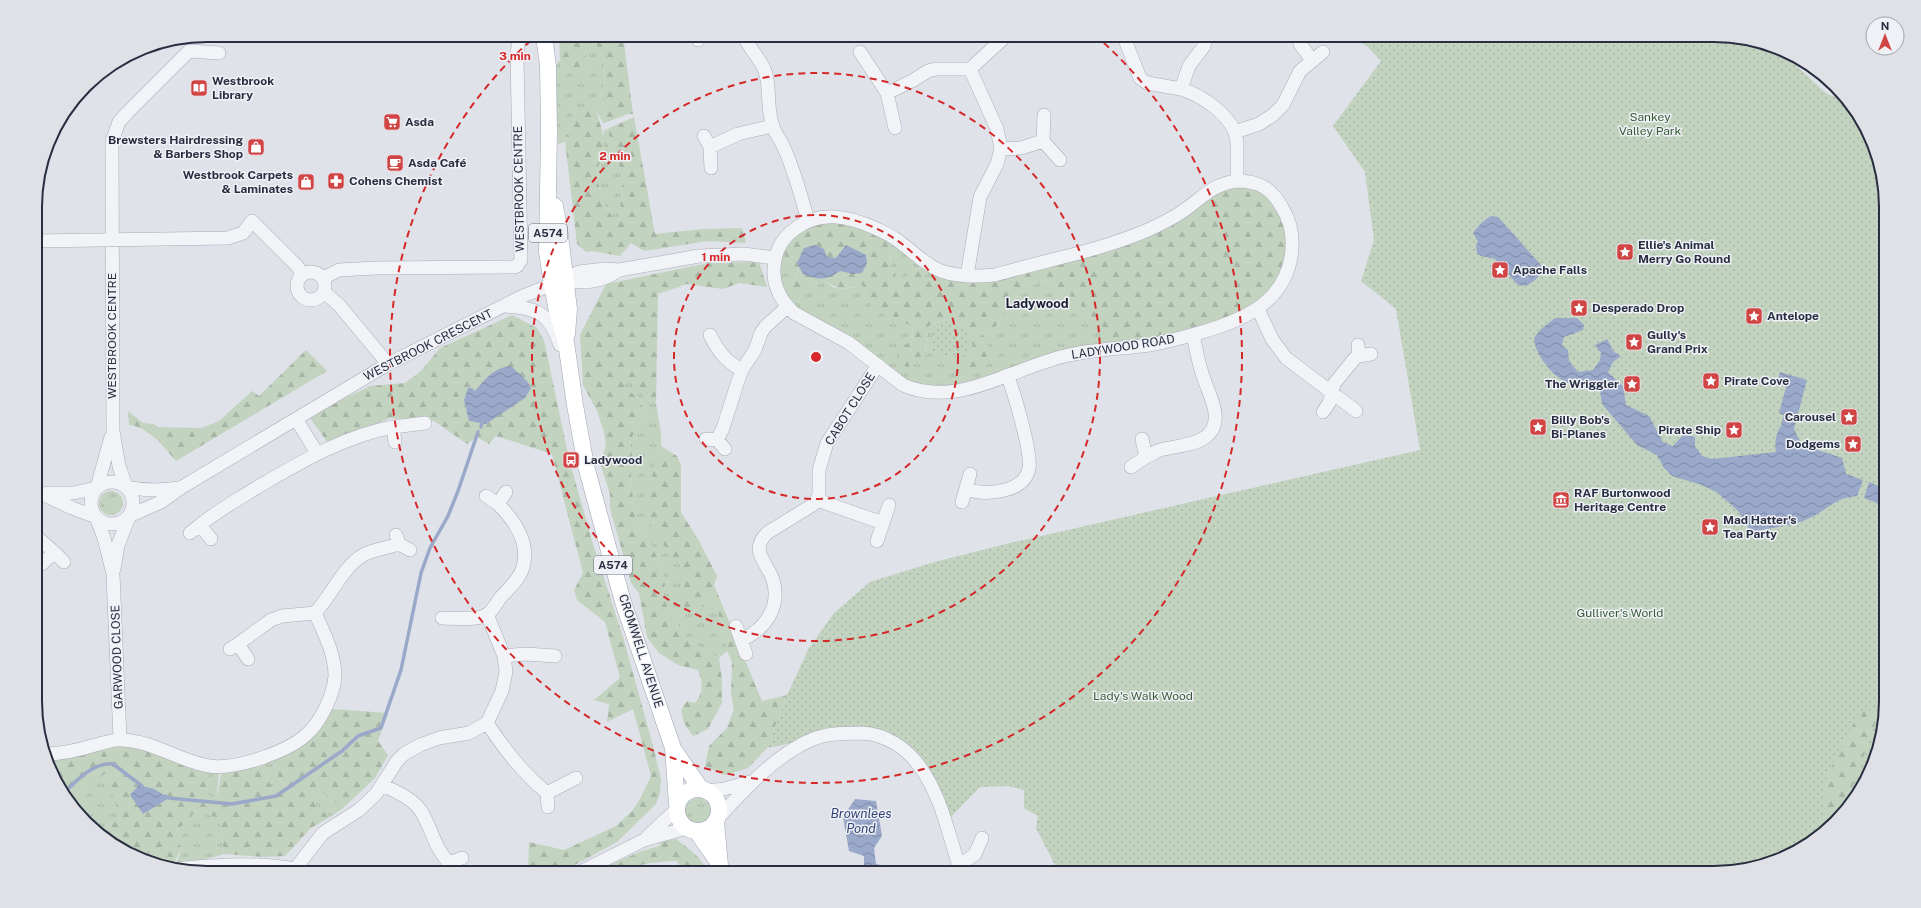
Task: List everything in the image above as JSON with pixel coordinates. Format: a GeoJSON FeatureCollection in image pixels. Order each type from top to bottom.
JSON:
{"type":"FeatureCollection","features":[{"type":"Feature","properties":{"kind":"main road","name":"CROMWELL AVENUE"},"geometry":{"type":"LineString","coordinates":[[545,42],[548,66],[550,181],[547,252],[558,282],[557,312],[566,342],[570,377],[586,466],[623,602],[673,748],[677,806]]}},
{"type":"Feature","properties":{"kind":"main road","name":"CROMWELL AVENUE"},"geometry":{"type":"LineString","coordinates":[[548,66],[551,42]]}},
{"type":"Feature","properties":{"kind":"main road","name":"CROMWELL AVENUE"},"geometry":{"type":"LineString","coordinates":[[673,748],[704,790]]}},
{"type":"Feature","properties":{"kind":"main road"},"geometry":{"type":"LineString","coordinates":[[677,806],[684,794],[695,789],[704,790]]}},
{"type":"Feature","properties":{"kind":"main road","name":"A574"},"geometry":{"type":"LineString","coordinates":[[704,790],[713,794],[719,806],[717,820],[721,866]]}},
{"type":"Feature","properties":{"kind":"main road","name":"A574"},"geometry":{"type":"LineString","coordinates":[[677,806],[679,820],[692,830],[719,866]]}},
{"type":"Feature","properties":{"kind":"main road"},"geometry":{"type":"LineString","coordinates":[[692,830],[708,830],[717,820]]}},
{"type":"Feature","properties":{"kind":"street","name":"WESTBROOK CENTRE"},"geometry":{"type":"LineString","coordinates":[[323,278],[339,270],[376,268],[514,267],[519,264],[521,260],[516,56],[518,42]]}},
{"type":"Feature","properties":{"kind":"street"},"geometry":{"type":"LineString","coordinates":[[746,42],[766,73],[767,96],[772,126],[784,147],[799,186],[808,221]]}},
{"type":"Feature","properties":{"kind":"street"},"geometry":{"type":"LineString","coordinates":[[887,93],[912,81],[928,71],[936,69],[970,69],[1000,42]]}},
{"type":"Feature","properties":{"kind":"street"},"geometry":{"type":"LineString","coordinates":[[1126,42],[1138,74],[1143,81],[1181,89],[1196,95],[1224,116],[1235,132],[1237,143],[1238,181]]}},
{"type":"Feature","properties":{"kind":"street"},"geometry":{"type":"LineString","coordinates":[[1181,89],[1189,66],[1204,46],[1205,42]]}},
{"type":"Feature","properties":{"kind":"street"},"geometry":{"type":"LineString","coordinates":[[1300,44],[1312,60]]}},
{"type":"Feature","properties":{"kind":"street","name":"WESTBROOK CENTRE"},"geometry":{"type":"LineString","coordinates":[[126,487],[119,466],[113,431],[111,240],[112,141],[119,122],[189,51],[219,53]]}},
{"type":"Feature","properties":{"kind":"street"},"geometry":{"type":"LineString","coordinates":[[860,52],[887,93],[895,128]]}},
{"type":"Feature","properties":{"kind":"street"},"geometry":{"type":"LineString","coordinates":[[1235,132],[1259,124],[1273,115],[1283,105],[1300,71],[1323,52]]}},
{"type":"Feature","properties":{"kind":"street"},"geometry":{"type":"LineString","coordinates":[[967,276],[980,197],[998,164],[1001,150],[997,128],[970,69]]}},
{"type":"Feature","properties":{"kind":"street"},"geometry":{"type":"LineString","coordinates":[[1044,115],[1043,141],[1060,160]]}},
{"type":"Feature","properties":{"kind":"street"},"geometry":{"type":"LineString","coordinates":[[711,168],[707,141],[772,126]]}},
{"type":"Feature","properties":{"kind":"street"},"geometry":{"type":"LineString","coordinates":[[1001,150],[1021,148],[1043,141]]}},
{"type":"Feature","properties":{"kind":"street","name":"LADYWOOD ROAD"},"geometry":{"type":"LineString","coordinates":[[1238,181],[1255,182],[1265,188],[1283,210],[1292,232],[1291,256],[1285,277],[1275,294],[1258,309],[1228,324],[1193,335],[1149,345],[1066,355],[963,390],[934,393],[912,389],[903,385],[849,343],[804,320],[787,307],[776,289],[774,272],[775,258],[781,243],[788,235],[808,221],[830,216],[857,220],[893,237],[916,255],[941,271],[980,277],[995,275],[1095,249],[1130,237],[1172,218],[1220,184],[1238,181]]}},
{"type":"Feature","properties":{"kind":"street"},"geometry":{"type":"LineString","coordinates":[[42,241],[228,238],[243,234],[252,221],[298,267],[302,275]]}},
{"type":"Feature","properties":{"kind":"street"},"geometry":{"type":"LineString","coordinates":[[558,282],[579,272],[604,269],[619,270],[699,256],[744,254],[775,258]]}},
{"type":"Feature","properties":{"kind":"street"},"geometry":{"type":"LineString","coordinates":[[306,272],[316,272],[323,278],[326,287],[324,292],[318,298],[309,300],[304,298],[298,291],[297,287],[299,278],[302,275],[306,272]]}},
{"type":"Feature","properties":{"kind":"street","name":"WESTBROOK CRESCENT"},"geometry":{"type":"LineString","coordinates":[[129,516],[161,502],[388,364],[503,306],[558,282]]}},
{"type":"Feature","properties":{"kind":"street"},"geometry":{"type":"LineString","coordinates":[[324,292],[339,305],[388,364]]}},
{"type":"Feature","properties":{"kind":"street"},"geometry":{"type":"LineString","coordinates":[[503,306],[529,308],[540,312],[547,318],[555,332],[570,377]]}},
{"type":"Feature","properties":{"kind":"street"},"geometry":{"type":"LineString","coordinates":[[716,443],[723,428],[732,396],[742,370],[755,350],[765,327],[787,307]]}},
{"type":"Feature","properties":{"kind":"street"},"geometry":{"type":"LineString","coordinates":[[1258,309],[1272,339],[1286,358],[1356,411]]}},
{"type":"Feature","properties":{"kind":"street"},"geometry":{"type":"LineString","coordinates":[[710,335],[717,350],[726,360],[742,370]]}},
{"type":"Feature","properties":{"kind":"street"},"geometry":{"type":"LineString","coordinates":[[1131,467],[1159,450],[1198,441],[1204,438],[1213,428],[1215,412],[1214,402],[1201,372],[1193,335]]}},
{"type":"Feature","properties":{"kind":"street"},"geometry":{"type":"LineString","coordinates":[[1323,412],[1329,403],[1334,384],[1355,358],[1363,352]]}},
{"type":"Feature","properties":{"kind":"street","name":"CABOT CLOSE"},"geometry":{"type":"LineString","coordinates":[[817,500],[819,470],[827,443],[878,365]]}},
{"type":"Feature","properties":{"kind":"street"},"geometry":{"type":"LineString","coordinates":[[966,489],[978,493],[992,493],[1019,485],[1027,475],[1029,468],[1029,454],[1007,375]]}},
{"type":"Feature","properties":{"kind":"street"},"geometry":{"type":"LineString","coordinates":[[296,419],[317,454]]}},
{"type":"Feature","properties":{"kind":"street"},"geometry":{"type":"LineString","coordinates":[[211,539],[195,529],[225,506],[317,454],[373,432],[393,427],[425,423]]}},
{"type":"Feature","properties":{"kind":"street"},"geometry":{"type":"LineString","coordinates":[[393,427],[395,442]]}},
{"type":"Feature","properties":{"kind":"street","name":"WESTBROOK CENTRE"},"geometry":{"type":"LineString","coordinates":[[97,488],[113,431]]}},
{"type":"Feature","properties":{"kind":"street"},"geometry":{"type":"LineString","coordinates":[[1142,439],[1146,457]]}},
{"type":"Feature","properties":{"kind":"street"},"geometry":{"type":"LineString","coordinates":[[962,502],[970,474]]}},
{"type":"Feature","properties":{"kind":"street"},"geometry":{"type":"LineString","coordinates":[[42,492],[74,493],[97,488],[108,482],[120,483],[126,487],[133,498],[134,504],[129,516],[116,524],[102,522],[96,517],[72,508],[42,493]]}},
{"type":"Feature","properties":{"kind":"street","name":"WESTBROOK CRESCENT"},"geometry":{"type":"LineString","coordinates":[[126,487],[160,491],[182,488]]}},
{"type":"Feature","properties":{"kind":"street"},"geometry":{"type":"LineString","coordinates":[[96,517],[91,505],[91,499],[97,488]]}},
{"type":"Feature","properties":{"kind":"street"},"geometry":{"type":"LineString","coordinates":[[498,504],[506,492]]}},
{"type":"Feature","properties":{"kind":"street"},"geometry":{"type":"LineString","coordinates":[[442,618],[479,617],[488,614],[518,577],[523,568],[524,550],[518,530],[510,516],[498,504],[486,496]]}},
{"type":"Feature","properties":{"kind":"street"},"geometry":{"type":"LineString","coordinates":[[741,640],[755,634],[761,629],[773,606],[775,592],[773,581],[760,552],[760,542],[767,533],[814,504],[817,500],[883,523]]}},
{"type":"Feature","properties":{"kind":"street"},"geometry":{"type":"LineString","coordinates":[[877,541],[889,505]]}},
{"type":"Feature","properties":{"kind":"street","name":"GARWOOD CLOSE"},"geometry":{"type":"LineString","coordinates":[[113,574],[118,545],[129,516]]}},
{"type":"Feature","properties":{"kind":"street","name":"GARWOOD CLOSE"},"geometry":{"type":"LineString","coordinates":[[96,517],[104,538],[113,574],[120,739]]}},
{"type":"Feature","properties":{"kind":"street"},"geometry":{"type":"LineString","coordinates":[[42,541],[64,562]]}},
{"type":"Feature","properties":{"kind":"street"},"geometry":{"type":"LineString","coordinates":[[248,659],[234,646],[272,620],[282,616],[315,613],[325,603],[350,566],[357,559],[375,550],[402,543]]}},
{"type":"Feature","properties":{"kind":"street"},"geometry":{"type":"LineString","coordinates":[[42,564],[54,552]]}},
{"type":"Feature","properties":{"kind":"street"},"geometry":{"type":"LineString","coordinates":[[51,753],[79,750],[120,739],[149,745],[184,760],[209,766],[220,766],[257,759],[298,741],[310,731],[325,710],[335,678],[333,659],[315,613]]}},
{"type":"Feature","properties":{"kind":"street"},"geometry":{"type":"LineString","coordinates":[[300,866],[320,837],[360,810],[383,785],[398,761],[410,750],[439,738],[469,733],[487,723],[497,702],[506,672],[504,656],[488,614]]}},
{"type":"Feature","properties":{"kind":"street"},"geometry":{"type":"LineString","coordinates":[[736,626],[746,654]]}},
{"type":"Feature","properties":{"kind":"street"},"geometry":{"type":"LineString","coordinates":[[504,656],[525,654],[555,656]]}},
{"type":"Feature","properties":{"kind":"street"},"geometry":{"type":"LineString","coordinates":[[487,723],[507,753],[528,777],[548,793]]}},
{"type":"Feature","properties":{"kind":"street"},"geometry":{"type":"LineString","coordinates":[[717,820],[752,781],[793,751],[819,737],[844,733],[868,734],[881,737],[907,751],[921,767],[930,782],[944,815],[960,866]]}},
{"type":"Feature","properties":{"kind":"street"},"geometry":{"type":"LineString","coordinates":[[548,793],[576,777]]}},
{"type":"Feature","properties":{"kind":"street"},"geometry":{"type":"LineString","coordinates":[[704,790],[724,789],[752,781]]}},
{"type":"Feature","properties":{"kind":"street"},"geometry":{"type":"LineString","coordinates":[[383,785],[406,798],[420,810],[445,866]]}},
{"type":"Feature","properties":{"kind":"street"},"geometry":{"type":"LineString","coordinates":[[548,793],[548,807]]}},
{"type":"Feature","properties":{"kind":"street"},"geometry":{"type":"LineString","coordinates":[[644,840],[677,806]]}},
{"type":"Feature","properties":{"kind":"street"},"geometry":{"type":"LineString","coordinates":[[592,866],[644,840],[692,830]]}},
{"type":"Feature","properties":{"kind":"street"},"geometry":{"type":"LineString","coordinates":[[964,866],[975,854],[983,835]]}},
{"type":"Feature","properties":{"kind":"street"},"geometry":{"type":"LineString","coordinates":[[449,866],[462,858]]}},
{"type":"Feature","properties":{"kind":"street"},"geometry":{"type":"LineString","coordinates":[[216,866],[226,864],[269,864],[277,866]]}},
{"type":"Feature","properties":{"kind":"green space"},"geometry":{"type":"Polygon","coordinates":[[[559,42],[586,42],[586,65],[582,70],[571,70],[560,60],[559,42]]]}},
{"type":"Feature","properties":{"kind":"green space"},"geometry":{"type":"Polygon","coordinates":[[[586,42],[596,42],[604,62],[605,82],[600,98],[607,122],[603,123],[596,110],[589,104],[575,112],[565,142],[558,144],[555,67],[560,60],[571,70],[586,65],[586,42]]]}},
{"type":"Feature","properties":{"kind":"green space"},"geometry":{"type":"Polygon","coordinates":[[[596,42],[624,42],[633,114],[628,114],[607,122],[600,98],[605,82],[604,62],[596,42]]]}},
{"type":"Feature","properties":{"kind":"green space","name":"Gulliver's World"},"geometry":{"type":"Polygon","coordinates":[[[1358,42],[1736,43],[1767,51],[1791,61],[1827,94],[1838,98],[1857,124],[1870,154],[1876,175],[1879,196],[1879,710],[1860,710],[1827,776],[1822,798],[1824,816],[1818,829],[1797,844],[1767,857],[1746,863],[1725,866],[1055,866],[1036,828],[1038,816],[1024,808],[1024,790],[1008,786],[980,787],[946,822],[929,782],[881,737],[844,733],[767,748],[787,695],[809,648],[834,613],[870,582],[931,563],[1010,543],[1420,450],[1396,309],[1361,281],[1374,240],[1365,172],[1333,126],[1381,61],[1367,46],[1358,42]]]}},
{"type":"Feature","properties":{"kind":"green space"},"geometry":{"type":"Polygon","coordinates":[[[589,103],[596,110],[604,137],[603,158],[596,169],[599,187],[607,211],[619,221],[623,177],[607,129],[634,117],[655,234],[702,229],[742,228],[746,243],[708,241],[644,251],[631,243],[620,256],[592,251],[586,252],[577,244],[565,142],[575,112],[589,103]]]}},
{"type":"Feature","properties":{"kind":"green space"},"geometry":{"type":"Polygon","coordinates":[[[607,129],[623,177],[619,221],[607,211],[599,187],[596,168],[603,158],[604,130],[607,129]]]}},
{"type":"Feature","properties":{"kind":"green space"},"geometry":{"type":"Polygon","coordinates":[[[1237,181],[1265,188],[1292,232],[1275,294],[1193,335],[1121,348],[1069,293],[1045,280],[1023,289],[995,327],[981,333],[986,339],[992,358],[982,370],[959,370],[958,360],[973,350],[970,330],[947,318],[927,327],[926,346],[919,359],[908,367],[898,364],[897,352],[903,345],[912,341],[913,327],[870,306],[870,296],[862,285],[840,289],[826,282],[817,282],[809,288],[791,288],[798,269],[787,258],[781,243],[803,223],[847,217],[891,244],[890,271],[896,273],[893,282],[904,283],[909,273],[919,266],[932,286],[941,271],[954,276],[1096,251],[1237,181]]]}},
{"type":"Feature","properties":{"kind":"green space"},"geometry":{"type":"Polygon","coordinates":[[[781,243],[787,258],[798,269],[791,287],[809,288],[823,281],[835,288],[840,289],[862,285],[867,292],[885,309],[913,327],[912,341],[903,345],[926,349],[927,327],[947,318],[970,330],[973,350],[958,360],[982,370],[980,333],[995,327],[1023,289],[1045,280],[1069,293],[1121,348],[963,390],[923,392],[804,320],[776,289],[781,243]]]}},
{"type":"Feature","properties":{"kind":"green space"},"geometry":{"type":"Polygon","coordinates":[[[891,244],[941,271],[932,286],[909,273],[904,283],[893,282],[890,271],[891,244]]]}},
{"type":"Feature","properties":{"kind":"green space"},"geometry":{"type":"Polygon","coordinates":[[[759,262],[767,287],[739,283],[723,289],[687,284],[658,294],[656,403],[644,396],[626,377],[626,388],[639,399],[645,414],[629,442],[633,458],[631,474],[633,501],[641,529],[658,558],[665,584],[663,596],[669,611],[688,640],[719,658],[722,680],[722,703],[708,729],[693,736],[684,723],[681,710],[687,701],[695,703],[698,699],[702,687],[701,679],[698,670],[678,665],[659,653],[647,637],[639,593],[631,583],[610,508],[610,494],[600,463],[606,446],[604,432],[597,411],[583,385],[580,335],[606,284],[708,263],[759,262]]]}},
{"type":"Feature","properties":{"kind":"green space"},"geometry":{"type":"Polygon","coordinates":[[[512,315],[537,328],[544,340],[569,459],[592,541],[623,637],[652,742],[661,779],[660,793],[656,804],[617,842],[573,866],[528,866],[529,842],[564,850],[616,826],[632,811],[640,799],[651,776],[633,709],[607,722],[609,704],[594,700],[620,678],[605,622],[577,600],[574,590],[583,573],[552,454],[496,436],[489,444],[477,437],[467,444],[434,421],[391,418],[327,442],[309,416],[370,386],[405,383],[421,371],[440,348],[512,315]]]}},
{"type":"Feature","properties":{"kind":"green space"},"geometry":{"type":"Polygon","coordinates":[[[946,322],[967,331],[969,350],[953,357],[933,352],[932,327],[946,322]]]}},
{"type":"Feature","properties":{"kind":"green space"},"geometry":{"type":"Polygon","coordinates":[[[306,350],[327,371],[176,461],[149,433],[143,429],[129,425],[128,411],[143,423],[154,424],[157,427],[202,428],[219,421],[252,391],[259,396],[306,350]]]}},
{"type":"Feature","properties":{"kind":"green space"},"geometry":{"type":"Polygon","coordinates":[[[626,376],[644,396],[656,403],[661,433],[661,446],[651,481],[659,538],[687,571],[694,613],[710,597],[722,623],[727,651],[719,658],[688,640],[669,611],[663,596],[665,584],[658,558],[641,529],[633,501],[631,474],[633,458],[629,442],[645,414],[639,399],[626,388],[626,376]]]}},
{"type":"Feature","properties":{"kind":"green space"},"geometry":{"type":"Polygon","coordinates":[[[661,446],[677,456],[681,465],[681,512],[699,541],[717,576],[714,585],[762,701],[787,695],[767,748],[748,768],[725,775],[705,766],[709,746],[727,728],[734,709],[731,694],[732,662],[727,651],[722,623],[710,597],[694,613],[681,604],[687,571],[657,536],[649,520],[647,513],[648,497],[651,479],[661,446]]]}},
{"type":"Feature","properties":{"kind":"green space"},"geometry":{"type":"Polygon","coordinates":[[[111,491],[116,492],[122,498],[122,508],[116,514],[111,515],[106,514],[100,508],[99,503],[100,498],[106,492],[111,491]]]}},
{"type":"Feature","properties":{"kind":"green space"},"geometry":{"type":"Polygon","coordinates":[[[1863,692],[1879,698],[1876,733],[1870,754],[1857,784],[1845,802],[1831,818],[1807,838],[1814,794],[1863,692]]]}},
{"type":"Feature","properties":{"kind":"green space"},"geometry":{"type":"Polygon","coordinates":[[[332,709],[388,713],[378,741],[388,755],[375,778],[342,809],[320,789],[314,804],[330,817],[311,828],[285,856],[263,857],[224,854],[220,819],[197,810],[173,835],[182,848],[174,863],[154,857],[124,844],[97,824],[104,829],[120,818],[106,773],[72,796],[59,774],[50,752],[120,739],[209,766],[207,795],[217,798],[221,774],[260,766],[273,789],[283,785],[271,760],[301,747],[313,737],[332,709]]]}},
{"type":"Feature","properties":{"kind":"green space","name":"Gulliver's World"},"geometry":{"type":"Polygon","coordinates":[[[1879,713],[1876,733],[1870,754],[1857,784],[1844,803],[1851,791],[1879,713]]]}},
{"type":"Feature","properties":{"kind":"green space"},"geometry":{"type":"Polygon","coordinates":[[[271,760],[283,785],[273,789],[260,766],[271,760]]]}},
{"type":"Feature","properties":{"kind":"green space"},"geometry":{"type":"Polygon","coordinates":[[[209,766],[219,768],[217,798],[207,795],[209,766]]]}},
{"type":"Feature","properties":{"kind":"green space"},"geometry":{"type":"Polygon","coordinates":[[[106,772],[120,818],[104,829],[90,818],[72,796],[106,772]]]}},
{"type":"Feature","properties":{"kind":"green space"},"geometry":{"type":"Polygon","coordinates":[[[320,789],[342,809],[330,817],[314,804],[320,789]]]}},
{"type":"Feature","properties":{"kind":"green space"},"geometry":{"type":"Polygon","coordinates":[[[698,798],[707,802],[711,811],[707,820],[698,824],[689,820],[685,811],[689,802],[698,798]]]}},
{"type":"Feature","properties":{"kind":"green space"},"geometry":{"type":"Polygon","coordinates":[[[197,810],[220,819],[224,854],[186,865],[176,863],[182,848],[173,835],[197,810]]]}},
{"type":"Feature","properties":{"kind":"green space"},"geometry":{"type":"Polygon","coordinates":[[[676,839],[690,850],[704,866],[680,866],[677,861],[659,862],[639,866],[608,866],[639,852],[659,846],[662,841],[676,839]]]}},
{"type":"Feature","properties":{"kind":"water"},"geometry":{"type":"Polygon","coordinates":[[[1491,216],[1498,217],[1541,265],[1542,269],[1538,277],[1530,284],[1521,286],[1517,284],[1495,259],[1481,256],[1477,253],[1476,245],[1478,242],[1473,233],[1486,219],[1491,216]]]}},
{"type":"Feature","properties":{"kind":"water"},"geometry":{"type":"Polygon","coordinates":[[[815,245],[824,249],[827,257],[836,258],[846,245],[866,255],[867,263],[862,273],[853,274],[840,271],[826,278],[818,278],[803,274],[797,263],[804,248],[815,245]]]}},
{"type":"Feature","properties":{"kind":"water"},"geometry":{"type":"Polygon","coordinates":[[[1555,318],[1577,318],[1584,325],[1583,330],[1564,337],[1562,345],[1568,350],[1569,361],[1578,372],[1593,370],[1600,360],[1601,353],[1595,345],[1607,339],[1614,352],[1621,356],[1613,362],[1608,372],[1623,386],[1626,405],[1649,416],[1663,442],[1673,446],[1683,435],[1695,437],[1695,446],[1702,456],[1712,459],[1776,452],[1776,438],[1782,425],[1784,415],[1779,413],[1786,387],[1777,384],[1780,372],[1807,380],[1794,429],[1803,445],[1842,458],[1846,474],[1863,480],[1857,496],[1838,501],[1812,517],[1798,523],[1751,532],[1738,511],[1718,493],[1702,485],[1672,476],[1664,468],[1657,455],[1637,445],[1602,404],[1600,391],[1568,383],[1555,375],[1549,369],[1538,353],[1534,338],[1541,329],[1555,318]]]}},
{"type":"Feature","properties":{"kind":"water"},"geometry":{"type":"Polygon","coordinates":[[[511,366],[527,381],[531,388],[525,398],[486,424],[469,421],[464,400],[468,388],[472,388],[475,391],[486,378],[499,369],[511,366]]]}},
{"type":"Feature","properties":{"kind":"water"},"geometry":{"type":"Polygon","coordinates":[[[1869,482],[1879,486],[1879,505],[1864,498],[1869,482]]]}},
{"type":"Feature","properties":{"kind":"water"},"geometry":{"type":"Polygon","coordinates":[[[139,785],[154,789],[169,798],[143,814],[130,795],[139,785]]]}},
{"type":"Feature","properties":{"kind":"water","name":"Brownlees Pond"},"geometry":{"type":"Polygon","coordinates":[[[855,799],[876,801],[882,836],[874,848],[876,864],[886,866],[864,866],[864,856],[849,851],[843,817],[855,799]]]}},
{"type":"Feature","properties":{"kind":"waterway"},"geometry":{"type":"LineString","coordinates":[[481,427],[482,423]]}},
{"type":"Feature","properties":{"kind":"waterway"},"geometry":{"type":"LineString","coordinates":[[165,796],[169,798],[232,804],[276,796],[342,751],[358,736],[381,728],[401,670],[421,573],[430,548],[448,516],[478,432]]}},
{"type":"Feature","properties":{"kind":"waterway"},"geometry":{"type":"LineString","coordinates":[[67,789],[92,769],[106,764],[113,764],[142,786]]}},
{"type":"Feature","properties":{"kind":"place","name":"Westbrook Library"},"geometry":{"type":"Point","coordinates":[199,88]}},
{"type":"Feature","properties":{"kind":"place","name":"Asda"},"geometry":{"type":"Point","coordinates":[392,122]}},
{"type":"Feature","properties":{"kind":"place","name":"Brewsters Hairdressing & Barbers Shop"},"geometry":{"type":"Point","coordinates":[256,147]}},
{"type":"Feature","properties":{"kind":"place","name":"Asda Café"},"geometry":{"type":"Point","coordinates":[395,163]}},
{"type":"Feature","properties":{"kind":"place","name":"Cohens Chemist"},"geometry":{"type":"Point","coordinates":[336,181]}},
{"type":"Feature","properties":{"kind":"place","name":"Westbrook Carpets & Laminates"},"geometry":{"type":"Point","coordinates":[306,182]}},
{"type":"Feature","properties":{"kind":"place","name":"Ellie's Animal Merry Go Round"},"geometry":{"type":"Point","coordinates":[1625,252]}},
{"type":"Feature","properties":{"kind":"place","name":"Apache Falls"},"geometry":{"type":"Point","coordinates":[1500,270]}},
{"type":"Feature","properties":{"kind":"place","name":"Desperado Drop"},"geometry":{"type":"Point","coordinates":[1579,308]}},
{"type":"Feature","properties":{"kind":"place","name":"Antelope"},"geometry":{"type":"Point","coordinates":[1754,316]}},
{"type":"Feature","properties":{"kind":"place","name":"Gully's Grand Prix"},"geometry":{"type":"Point","coordinates":[1634,342]}},
{"type":"Feature","properties":{"kind":"place","name":"Pirate Cove"},"geometry":{"type":"Point","coordinates":[1711,381]}},
{"type":"Feature","properties":{"kind":"place","name":"The Wriggler"},"geometry":{"type":"Point","coordinates":[1632,384]}},
{"type":"Feature","properties":{"kind":"place","name":"Carousel"},"geometry":{"type":"Point","coordinates":[1849,417]}},
{"type":"Feature","properties":{"kind":"place","name":"Billy Bob's Bi-Planes"},"geometry":{"type":"Point","coordinates":[1538,427]}},
{"type":"Feature","properties":{"kind":"place","name":"Pirate Ship"},"geometry":{"type":"Point","coordinates":[1734,430]}},
{"type":"Feature","properties":{"kind":"place","name":"Dodgems"},"geometry":{"type":"Point","coordinates":[1853,444]}},
{"type":"Feature","properties":{"kind":"place","name":"Ladywood"},"geometry":{"type":"Point","coordinates":[571,460]}},
{"type":"Feature","properties":{"kind":"place","name":"RAF Burtonwood Heritage Centre"},"geometry":{"type":"Point","coordinates":[1561,500]}},
{"type":"Feature","properties":{"kind":"place","name":"Mad Hatter's Tea Party"},"geometry":{"type":"Point","coordinates":[1710,527]}},
{"type":"Feature","properties":{"kind":"district","name":"Ladywood"},"geometry":{"type":"Point","coordinates":[1037,303]}},
{"type":"Feature","properties":{"kind":"park label","name":"Sankey Valley Park"},"geometry":{"type":"Point","coordinates":[1650,124]}},
{"type":"Feature","properties":{"kind":"park label","name":"Lady's Walk Wood"},"geometry":{"type":"Point","coordinates":[1143,696]}}]}
